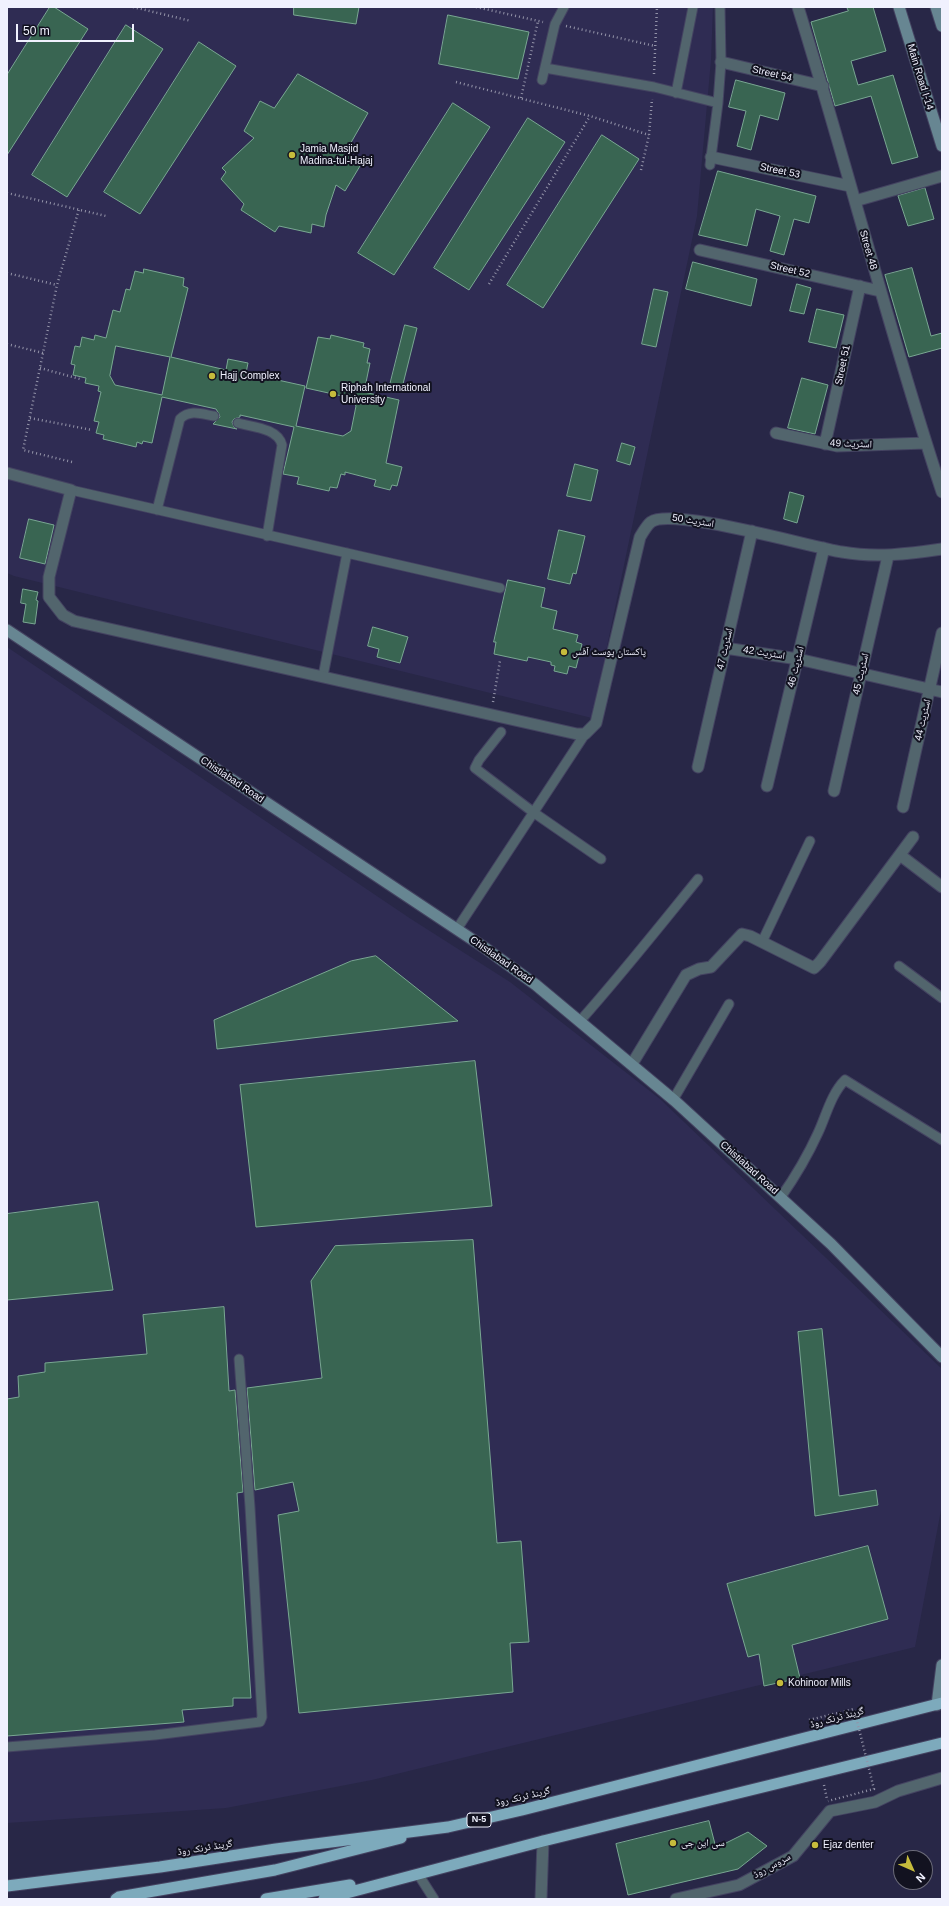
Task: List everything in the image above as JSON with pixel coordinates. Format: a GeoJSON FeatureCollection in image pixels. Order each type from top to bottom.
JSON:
{"type":"FeatureCollection","features":[{"type":"Feature","properties":{"kind":"highway","name":"گرینڈ ٹرنک روڈ"},"geometry":{"type":"LineString","coordinates":[[7,1886],[160,1867],[276,1849],[448,1827],[522,1810],[939,1704]]}},
{"type":"Feature","properties":{"kind":"highway"},"geometry":{"type":"LineString","coordinates":[[324,1899],[543,1841],[942,1743]]}},
{"type":"Feature","properties":{"kind":"highway"},"geometry":{"type":"LineString","coordinates":[[116,1899],[118,1897],[275,1870],[448,1827]]}},
{"type":"Feature","properties":{"kind":"highway"},"geometry":{"type":"LineString","coordinates":[[266,1899],[418,1874]]}},
{"type":"Feature","properties":{"kind":"main road","name":"Main Road I-14"},"geometry":{"type":"LineString","coordinates":[[899,7],[942,146]]}},
{"type":"Feature","properties":{"kind":"main road"},"geometry":{"type":"LineString","coordinates":[[936,7],[942,26]]}},
{"type":"Feature","properties":{"kind":"main road","name":"Chistiabad Road"},"geometry":{"type":"LineString","coordinates":[[7,630],[457,929],[536,985],[632,1064],[781,1197],[831,1244],[942,1357]]}},
{"type":"Feature","properties":{"kind":"main road"},"geometry":{"type":"LineString","coordinates":[[939,1704],[942,1665]]}},
{"type":"Feature","properties":{"kind":"street","name":"Street 48"},"geometry":{"type":"LineString","coordinates":[[798,7],[823,86],[880,291],[942,492]]}},
{"type":"Feature","properties":{"kind":"street","name":"Street 54"},"geometry":{"type":"LineString","coordinates":[[721,62],[823,86]]}},
{"type":"Feature","properties":{"kind":"street","name":"Street 53"},"geometry":{"type":"LineString","coordinates":[[710,161],[850,186]]}},
{"type":"Feature","properties":{"kind":"street"},"geometry":{"type":"LineString","coordinates":[[855,201],[942,176]]}},
{"type":"Feature","properties":{"kind":"street","name":"Street 52"},"geometry":{"type":"LineString","coordinates":[[700,250],[880,291]]}},
{"type":"Feature","properties":{"kind":"street","name":"Street 51"},"geometry":{"type":"LineString","coordinates":[[826,444],[860,286]]}},
{"type":"Feature","properties":{"kind":"street","name":"اسٹریٹ 49"},"geometry":{"type":"LineString","coordinates":[[776,433],[837,446],[926,443]]}},
{"type":"Feature","properties":{"kind":"street"},"geometry":{"type":"LineString","coordinates":[[7,473],[71,490],[49,577],[49,597],[63,615],[74,621],[577,734],[585,734]]}},
{"type":"Feature","properties":{"kind":"street","name":"اسٹریٹ 50"},"geometry":{"type":"LineString","coordinates":[[585,734],[596,723],[640,537],[651,522],[668,517],[752,531],[842,552],[888,556],[942,549]]}},
{"type":"Feature","properties":{"kind":"street","name":"اسٹریٹ 47"},"geometry":{"type":"LineString","coordinates":[[698,767],[752,531]]}},
{"type":"Feature","properties":{"kind":"street","name":"اسٹریٹ 46"},"geometry":{"type":"LineString","coordinates":[[767,786],[824,548]]}},
{"type":"Feature","properties":{"kind":"street","name":"اسٹریٹ 45"},"geometry":{"type":"LineString","coordinates":[[834,791],[888,556]]}},
{"type":"Feature","properties":{"kind":"street","name":"اسٹریٹ 44"},"geometry":{"type":"LineString","coordinates":[[903,807],[942,633]]}},
{"type":"Feature","properties":{"kind":"street","name":"اسٹریٹ 42"},"geometry":{"type":"LineString","coordinates":[[726,648],[798,659],[942,692]]}},
{"type":"Feature","properties":{"kind":"street"},"geometry":{"type":"LineString","coordinates":[[632,1064],[686,975],[699,969],[711,967],[742,934],[762,942],[814,968],[820,962],[912,837]]}},
{"type":"Feature","properties":{"kind":"street"},"geometry":{"type":"LineString","coordinates":[[900,855],[942,887]]}},
{"type":"Feature","properties":{"kind":"street"},"geometry":{"type":"LineString","coordinates":[[829,1806],[875,1802],[898,1791],[942,1778]]}},
{"type":"Feature","properties":{"kind":"street","name":"سروس روڈ"},"geometry":{"type":"LineString","coordinates":[[676,1899],[739,1885],[793,1856],[829,1806]]}},
{"type":"Feature","properties":{"kind":"street"},"geometry":{"type":"LineString","coordinates":[[541,1899],[543,1841]]}},
{"type":"Feature","properties":{"kind":"lane"},"geometry":{"type":"LineString","coordinates":[[542,80],[555,24],[564,7]]}},
{"type":"Feature","properties":{"kind":"lane"},"geometry":{"type":"LineString","coordinates":[[676,93],[693,7]]}},
{"type":"Feature","properties":{"kind":"lane"},"geometry":{"type":"LineString","coordinates":[[710,161],[718,103],[721,62],[720,7]]}},
{"type":"Feature","properties":{"kind":"lane"},"geometry":{"type":"LineString","coordinates":[[545,68],[654,87],[718,103]]}},
{"type":"Feature","properties":{"kind":"lane"},"geometry":{"type":"LineString","coordinates":[[157,510],[180,419],[184,414],[190,412],[214,416]]}},
{"type":"Feature","properties":{"kind":"lane"},"geometry":{"type":"LineString","coordinates":[[238,422],[277,435],[282,445],[267,536]]}},
{"type":"Feature","properties":{"kind":"lane"},"geometry":{"type":"LineString","coordinates":[[71,490],[500,588]]}},
{"type":"Feature","properties":{"kind":"lane"},"geometry":{"type":"LineString","coordinates":[[323,676],[347,553]]}},
{"type":"Feature","properties":{"kind":"lane"},"geometry":{"type":"LineString","coordinates":[[501,732],[479,760],[475,768],[533,812],[601,859]]}},
{"type":"Feature","properties":{"kind":"lane"},"geometry":{"type":"LineString","coordinates":[[457,929],[585,734]]}},
{"type":"Feature","properties":{"kind":"lane"},"geometry":{"type":"LineString","coordinates":[[762,942],[810,841]]}},
{"type":"Feature","properties":{"kind":"lane"},"geometry":{"type":"LineString","coordinates":[[580,1021],[631,962],[663,920],[698,879]]}},
{"type":"Feature","properties":{"kind":"lane"},"geometry":{"type":"LineString","coordinates":[[899,966],[942,998]]}},
{"type":"Feature","properties":{"kind":"lane"},"geometry":{"type":"LineString","coordinates":[[673,1100],[729,1004]]}},
{"type":"Feature","properties":{"kind":"lane"},"geometry":{"type":"LineString","coordinates":[[781,1197],[814,1140],[832,1101],[845,1080],[942,1140]]}},
{"type":"Feature","properties":{"kind":"lane"},"geometry":{"type":"LineString","coordinates":[[7,1747],[155,1735],[260,1722],[262,1717],[250,1507],[239,1358]]}},
{"type":"Feature","properties":{"kind":"lane"},"geometry":{"type":"LineString","coordinates":[[418,1874],[434,1899]]}},
{"type":"Feature","properties":{"kind":"path"},"geometry":{"type":"LineString","coordinates":[[133,7],[191,21]]}},
{"type":"Feature","properties":{"kind":"path"},"geometry":{"type":"LineString","coordinates":[[520,98],[538,21]]}},
{"type":"Feature","properties":{"kind":"path"},"geometry":{"type":"LineString","coordinates":[[456,82],[590,116],[649,135]]}},
{"type":"Feature","properties":{"kind":"path"},"geometry":{"type":"LineString","coordinates":[[488,284],[590,116]]}},
{"type":"Feature","properties":{"kind":"path"},"geometry":{"type":"LineString","coordinates":[[7,193],[106,216]]}},
{"type":"Feature","properties":{"kind":"path"},"geometry":{"type":"LineString","coordinates":[[72,462],[23,450],[57,285],[79,209]]}},
{"type":"Feature","properties":{"kind":"path"},"geometry":{"type":"LineString","coordinates":[[7,273],[57,285]]}},
{"type":"Feature","properties":{"kind":"path"},"geometry":{"type":"LineString","coordinates":[[7,344],[43,353]]}},
{"type":"Feature","properties":{"kind":"path"},"geometry":{"type":"LineString","coordinates":[[40,368],[80,379]]}},
{"type":"Feature","properties":{"kind":"path"},"geometry":{"type":"LineString","coordinates":[[30,418],[92,430]]}},
{"type":"Feature","properties":{"kind":"path"},"geometry":{"type":"LineString","coordinates":[[490,714],[500,661]]}},
{"type":"Feature","properties":{"kind":"path"},"geometry":{"type":"LineString","coordinates":[[809,1720],[854,1709],[874,1789],[829,1806],[821,1772]]}},
{"type":"Feature","properties":{"kind":"shaded area","name":"Riphah International University"},"geometry":{"type":"Polygon","coordinates":[[[7,7],[713,7],[711,60],[697,216],[592,718],[14,576],[7,573],[7,7]]]}},
{"type":"Feature","properties":{"kind":"shaded area"},"geometry":{"type":"Polygon","coordinates":[[[7,647],[411,919],[510,982],[660,1099],[942,1369],[942,1505],[915,1647],[372,1780],[226,1808],[7,1823],[7,647]]]}},
{"type":"Feature","properties":{"kind":"building"},"geometry":{"type":"Polygon","coordinates":[[[50,7],[54,7],[88,29],[7,155],[7,75],[50,7]]]}},
{"type":"Feature","properties":{"kind":"building"},"geometry":{"type":"Polygon","coordinates":[[[294,7],[359,7],[356,24],[294,15],[294,7]]]}},
{"type":"Feature","properties":{"kind":"building"},"geometry":{"type":"Polygon","coordinates":[[[847,7],[873,7],[886,51],[851,61],[858,85],[893,75],[918,157],[892,164],[871,96],[835,106],[811,22],[848,11],[847,7]]]}},
{"type":"Feature","properties":{"kind":"building"},"geometry":{"type":"Polygon","coordinates":[[[448,15],[529,32],[518,79],[439,64],[448,15]]]}},
{"type":"Feature","properties":{"kind":"building"},"geometry":{"type":"Polygon","coordinates":[[[126,25],[163,49],[67,197],[32,175],[126,25]]]}},
{"type":"Feature","properties":{"kind":"building"},"geometry":{"type":"Polygon","coordinates":[[[199,42],[236,66],[140,214],[104,192],[199,42]]]}},
{"type":"Feature","properties":{"kind":"building","name":"Jamia Masjid Madina-tul-Hajaj"},"geometry":{"type":"Polygon","coordinates":[[[298,74],[368,113],[345,153],[358,161],[356,164],[360,166],[345,191],[336,185],[326,215],[324,227],[312,224],[311,233],[279,226],[275,232],[241,210],[244,204],[221,179],[226,172],[222,168],[254,138],[244,131],[260,101],[274,108],[298,74]]]}},
{"type":"Feature","properties":{"kind":"building"},"geometry":{"type":"Polygon","coordinates":[[[736,80],[785,93],[778,120],[760,115],[751,150],[737,146],[746,111],[729,107],[736,80]]]}},
{"type":"Feature","properties":{"kind":"building"},"geometry":{"type":"Polygon","coordinates":[[[453,103],[490,127],[394,275],[358,253],[453,103]]]}},
{"type":"Feature","properties":{"kind":"building"},"geometry":{"type":"Polygon","coordinates":[[[528,118],[565,142],[469,290],[434,268],[528,118]]]}},
{"type":"Feature","properties":{"kind":"building"},"geometry":{"type":"Polygon","coordinates":[[[602,135],[639,159],[543,308],[507,285],[602,135]]]}},
{"type":"Feature","properties":{"kind":"building"},"geometry":{"type":"Polygon","coordinates":[[[718,171],[816,196],[809,223],[794,219],[784,255],[770,251],[780,216],[756,209],[747,246],[699,235],[718,171]]]}},
{"type":"Feature","properties":{"kind":"building"},"geometry":{"type":"Polygon","coordinates":[[[925,188],[934,219],[908,226],[898,196],[925,188]]]}},
{"type":"Feature","properties":{"kind":"building"},"geometry":{"type":"Polygon","coordinates":[[[693,262],[757,279],[751,306],[686,289],[693,262]]]}},
{"type":"Feature","properties":{"kind":"building"},"geometry":{"type":"Polygon","coordinates":[[[912,268],[931,336],[942,333],[942,348],[909,357],[885,275],[912,268]]]}},
{"type":"Feature","properties":{"kind":"building","name":"Hajj Complex"},"geometry":{"type":"Polygon","coordinates":[[[144,269],[184,278],[183,286],[188,288],[171,357],[226,370],[228,359],[248,363],[246,373],[305,386],[296,426],[343,436],[351,431],[356,406],[351,398],[306,388],[318,337],[330,339],[331,335],[364,343],[363,347],[370,349],[367,363],[370,363],[364,392],[399,400],[386,463],[402,467],[397,486],[392,485],[390,490],[374,486],[376,480],[345,472],[345,475],[341,474],[337,488],[330,487],[329,491],[297,484],[299,477],[283,474],[294,427],[240,415],[240,417],[234,419],[232,422],[234,427],[237,429],[213,424],[220,417],[216,409],[162,397],[152,443],[143,441],[142,444],[137,442],[136,447],[103,439],[104,435],[96,433],[99,422],[94,421],[101,392],[98,391],[99,386],[85,383],[86,378],[73,375],[75,365],[71,364],[75,346],[80,347],[82,337],[94,340],[95,335],[106,338],[113,310],[120,312],[126,289],[130,290],[135,271],[143,273],[144,269]],[[116,346],[110,376],[115,385],[162,395],[170,357],[116,346]]]}},
{"type":"Feature","properties":{"kind":"building"},"geometry":{"type":"Polygon","coordinates":[[[797,284],[811,288],[804,314],[790,311],[797,284]]]}},
{"type":"Feature","properties":{"kind":"building"},"geometry":{"type":"Polygon","coordinates":[[[654,289],[668,292],[656,347],[642,344],[654,289]]]}},
{"type":"Feature","properties":{"kind":"building"},"geometry":{"type":"Polygon","coordinates":[[[817,309],[844,315],[836,348],[809,342],[817,309]]]}},
{"type":"Feature","properties":{"kind":"building"},"geometry":{"type":"Polygon","coordinates":[[[405,325],[417,328],[402,388],[390,385],[405,325]]]}},
{"type":"Feature","properties":{"kind":"building"},"geometry":{"type":"Polygon","coordinates":[[[802,378],[828,385],[815,434],[788,428],[802,378]]]}},
{"type":"Feature","properties":{"kind":"building"},"geometry":{"type":"Polygon","coordinates":[[[622,443],[635,447],[630,465],[617,461],[622,443]]]}},
{"type":"Feature","properties":{"kind":"building"},"geometry":{"type":"Polygon","coordinates":[[[575,464],[598,470],[591,501],[567,496],[575,464]]]}},
{"type":"Feature","properties":{"kind":"building"},"geometry":{"type":"Polygon","coordinates":[[[790,492],[804,496],[797,523],[784,519],[790,492]]]}},
{"type":"Feature","properties":{"kind":"building"},"geometry":{"type":"Polygon","coordinates":[[[29,519],[54,525],[45,564],[20,558],[29,519]]]}},
{"type":"Feature","properties":{"kind":"building"},"geometry":{"type":"Polygon","coordinates":[[[559,530],[585,536],[576,574],[573,573],[570,584],[548,579],[559,530]]]}},
{"type":"Feature","properties":{"kind":"building"},"geometry":{"type":"Polygon","coordinates":[[[508,580],[545,588],[541,607],[557,611],[553,629],[578,635],[576,642],[582,644],[576,668],[569,666],[567,674],[554,671],[555,666],[551,665],[551,662],[528,657],[527,661],[494,654],[496,642],[494,642],[508,580]]]}},
{"type":"Feature","properties":{"kind":"building"},"geometry":{"type":"Polygon","coordinates":[[[23,589],[38,592],[36,600],[38,601],[35,624],[23,622],[26,604],[21,603],[23,589]]]}},
{"type":"Feature","properties":{"kind":"building"},"geometry":{"type":"Polygon","coordinates":[[[373,627],[408,637],[400,663],[377,657],[379,649],[368,646],[373,627]]]}},
{"type":"Feature","properties":{"kind":"building"},"geometry":{"type":"Polygon","coordinates":[[[376,956],[458,1021],[217,1049],[214,1020],[351,961],[376,956]]]}},
{"type":"Feature","properties":{"kind":"building"},"geometry":{"type":"Polygon","coordinates":[[[475,1061],[492,1206],[256,1227],[240,1085],[475,1061]]]}},
{"type":"Feature","properties":{"kind":"building"},"geometry":{"type":"Polygon","coordinates":[[[98,1202],[113,1290],[7,1300],[7,1214],[98,1202]]]}},
{"type":"Feature","properties":{"kind":"building"},"geometry":{"type":"Polygon","coordinates":[[[473,1240],[497,1543],[521,1541],[529,1642],[510,1643],[513,1692],[299,1713],[278,1515],[299,1511],[293,1482],[255,1490],[247,1388],[322,1378],[311,1281],[335,1246],[473,1240]]]}},
{"type":"Feature","properties":{"kind":"building"},"geometry":{"type":"Polygon","coordinates":[[[224,1307],[229,1391],[235,1390],[243,1492],[237,1493],[251,1698],[233,1698],[233,1706],[182,1710],[184,1722],[7,1736],[7,1399],[19,1397],[18,1376],[45,1372],[45,1363],[147,1354],[143,1315],[224,1307]]]}},
{"type":"Feature","properties":{"kind":"building"},"geometry":{"type":"Polygon","coordinates":[[[822,1329],[839,1496],[876,1490],[878,1505],[815,1516],[798,1332],[822,1329]]]}},
{"type":"Feature","properties":{"kind":"building"},"geometry":{"type":"Polygon","coordinates":[[[868,1546],[888,1619],[792,1645],[800,1678],[764,1686],[759,1654],[748,1657],[727,1584],[868,1546]]]}},
{"type":"Feature","properties":{"kind":"building"},"geometry":{"type":"Polygon","coordinates":[[[709,1821],[716,1848],[748,1832],[767,1846],[738,1869],[628,1895],[616,1844],[709,1821]]]}},
{"type":"Feature","properties":{"kind":"place","name":"Jamia Masjid Madina-tul-Hajaj"},"geometry":{"type":"Point","coordinates":[292,155]}},
{"type":"Feature","properties":{"kind":"place","name":"Hajj Complex"},"geometry":{"type":"Point","coordinates":[212,376]}},
{"type":"Feature","properties":{"kind":"place","name":"Riphah International University"},"geometry":{"type":"Point","coordinates":[333,394]}},
{"type":"Feature","properties":{"kind":"place","name":"پاکستان پوسٹ آفس"},"geometry":{"type":"Point","coordinates":[564,652]}},
{"type":"Feature","properties":{"kind":"place","name":"Kohinoor Mills"},"geometry":{"type":"Point","coordinates":[780,1683]}},
{"type":"Feature","properties":{"kind":"place","name":"سی این جی"},"geometry":{"type":"Point","coordinates":[673,1843]}},
{"type":"Feature","properties":{"kind":"place","name":"Ejaz denter"},"geometry":{"type":"Point","coordinates":[815,1845]}}]}
